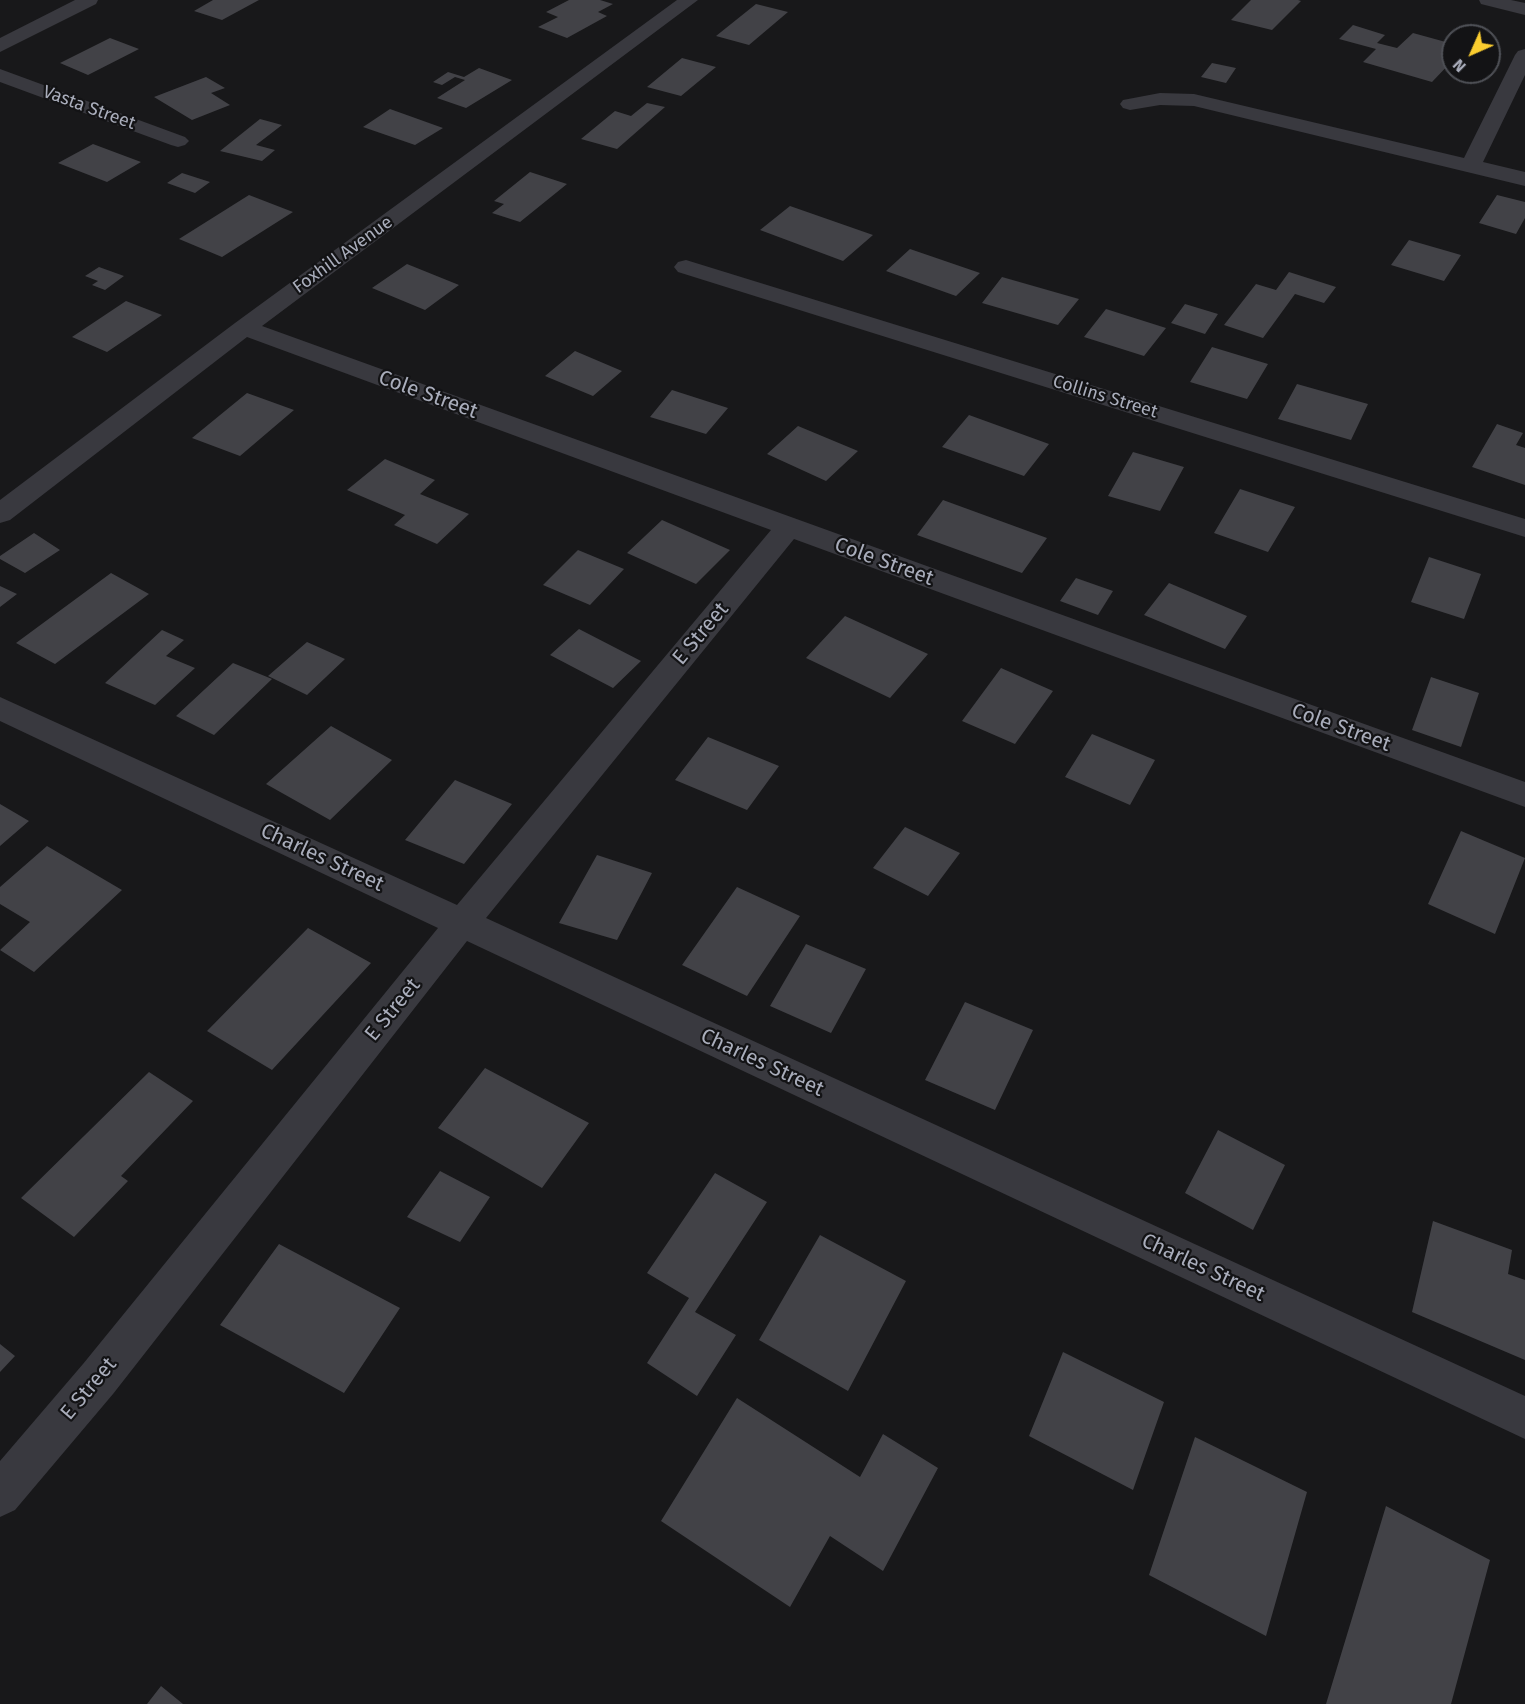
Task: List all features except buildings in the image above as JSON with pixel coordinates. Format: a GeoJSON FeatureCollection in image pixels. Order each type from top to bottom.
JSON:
{"type":"FeatureCollection","features":[{"type":"Feature","properties":{"kind":"street"},"geometry":{"type":"LineString","coordinates":[[0,46],[89,0]]}},
{"type":"Feature","properties":{"kind":"street","name":"Foxhill Avenue"},"geometry":{"type":"LineString","coordinates":[[0,514],[244,328],[689,0]]}},
{"type":"Feature","properties":{"kind":"street"},"geometry":{"type":"LineString","coordinates":[[1488,0],[1518,5]]}},
{"type":"Feature","properties":{"kind":"street"},"geometry":{"type":"LineString","coordinates":[[1471,165],[1525,55]]}},
{"type":"Feature","properties":{"kind":"street","name":"Vasta Street"},"geometry":{"type":"LineString","coordinates":[[0,75],[178,141]]}},
{"type":"Feature","properties":{"kind":"street"},"geometry":{"type":"LineString","coordinates":[[1130,104],[1160,99],[1194,100],[1525,179]]}},
{"type":"Feature","properties":{"kind":"street","name":"Collins Street"},"geometry":{"type":"LineString","coordinates":[[686,267],[1525,528]]}},
{"type":"Feature","properties":{"kind":"street","name":"Cole Street"},"geometry":{"type":"LineString","coordinates":[[244,328],[1525,795]]}},
{"type":"Feature","properties":{"kind":"street","name":"E Street"},"geometry":{"type":"LineString","coordinates":[[0,1495],[98,1379],[462,923],[789,527]]}},
{"type":"Feature","properties":{"kind":"street","name":"Charles Street"},"geometry":{"type":"LineString","coordinates":[[0,708],[1525,1418]]}}]}
